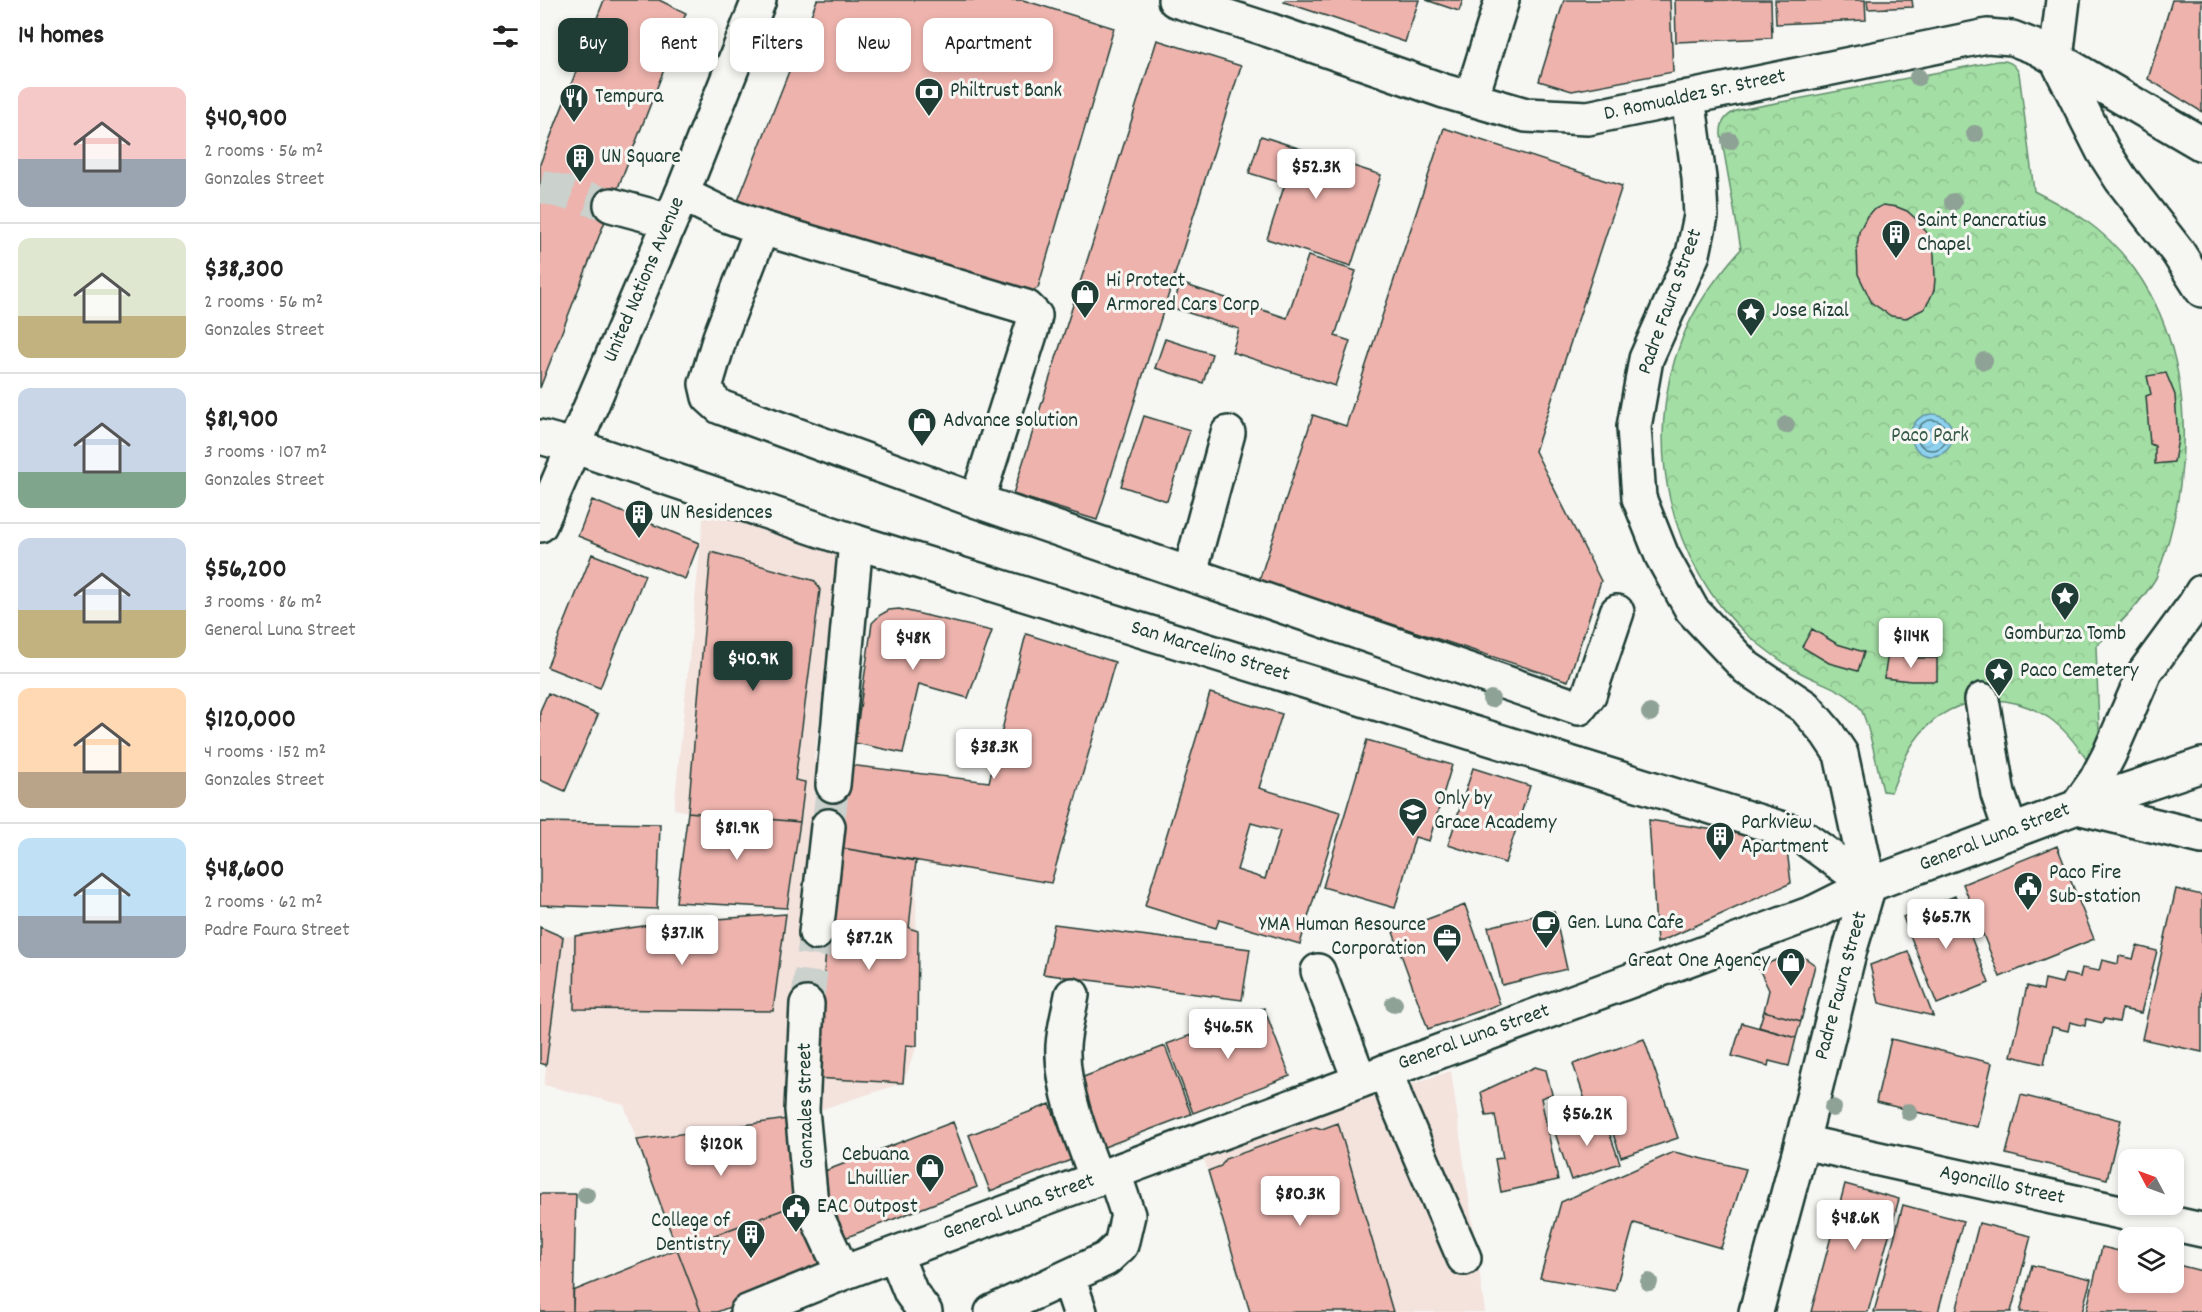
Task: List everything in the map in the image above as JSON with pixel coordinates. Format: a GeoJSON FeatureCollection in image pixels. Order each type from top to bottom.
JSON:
{"type":"FeatureCollection","features":[{"type":"Feature","properties":{"kind":"main road","name":"United Nations Avenue"},"geometry":{"type":"LineString","coordinates":[[540,525],[676,207],[759,0]]}},
{"type":"Feature","properties":{"kind":"main road","name":"D. Romualdez Sr. Street"},"geometry":{"type":"LineString","coordinates":[[1175,0],[1471,99],[1527,115],[1588,118],[1988,36],[2012,38],[2056,58],[2202,144]]}},
{"type":"Feature","properties":{"kind":"main road"},"geometry":{"type":"LineString","coordinates":[[1471,99],[1502,0]]}},
{"type":"Feature","properties":{"kind":"main road"},"geometry":{"type":"LineString","coordinates":[[2063,0],[2056,58],[2103,151],[2121,179],[2177,251],[2202,290]]}},
{"type":"Feature","properties":{"kind":"main road","name":"Padre Faura Street"},"geometry":{"type":"LineString","coordinates":[[1688,97],[1699,178],[1701,216],[1693,254],[1646,358],[1634,427],[1639,498],[1662,556],[1692,610],[1747,668],[1805,707],[1841,754],[1869,885],[1850,950],[1803,1142],[1756,1312]]}},
{"type":"Feature","properties":{"kind":"main road"},"geometry":{"type":"LineString","coordinates":[[611,205],[676,207],[723,214],[762,228],[1026,306],[1031,310],[1035,316],[1032,328],[977,501]]}},
{"type":"Feature","properties":{"kind":"main road"},"geometry":{"type":"LineString","coordinates":[[762,228],[720,337],[706,384],[709,397],[720,407],[977,501],[1579,708],[1589,695],[1617,612]]}},
{"type":"Feature","properties":{"kind":"main road"},"geometry":{"type":"LineString","coordinates":[[1190,573],[1228,433]]}},
{"type":"Feature","properties":{"kind":"main road","name":"San Marcelino Street"},"geometry":{"type":"LineString","coordinates":[[540,437],[573,446],[856,542],[1799,834],[1869,885]]}},
{"type":"Feature","properties":{"kind":"main road"},"geometry":{"type":"LineString","coordinates":[[833,785],[856,542]]}},
{"type":"Feature","properties":{"kind":"main road"},"geometry":{"type":"LineString","coordinates":[[2202,592],[2196,604],[2145,672],[2109,755],[2096,780],[2077,807],[2202,837]]}},
{"type":"Feature","properties":{"kind":"main road"},"geometry":{"type":"LineString","coordinates":[[1982,700],[1998,794],[2011,832]]}},
{"type":"Feature","properties":{"kind":"main road","name":"General Luna Street"},"geometry":{"type":"LineString","coordinates":[[754,1311],[843,1273],[1815,912],[1869,885],[2077,807],[2202,765]]}},
{"type":"Feature","properties":{"kind":"main road"},"geometry":{"type":"LineString","coordinates":[[816,933],[828,826]]}},
{"type":"Feature","properties":{"kind":"main road"},"geometry":{"type":"LineString","coordinates":[[1318,971],[1373,1076],[1396,1100],[1464,1258]]}},
{"type":"Feature","properties":{"kind":"main road"},"geometry":{"type":"LineString","coordinates":[[992,1312],[1106,1259],[1121,1245],[1128,1215],[1106,1176],[1085,1148],[1064,1075],[1063,1044],[1072,995]]}},
{"type":"Feature","properties":{"kind":"main road","name":"Gonzales Street"},"geometry":{"type":"LineString","coordinates":[[807,1004],[802,1110],[811,1204],[843,1273]]}},
{"type":"Feature","properties":{"kind":"main road","name":"Agoncillo Street"},"geometry":{"type":"LineString","coordinates":[[1803,1142],[2202,1230]]}},
{"type":"Feature","properties":{"kind":"main road"},"geometry":{"type":"LineString","coordinates":[[895,1254],[911,1293],[926,1312]]}},
{"type":"Feature","properties":{"kind":"main road"},"geometry":{"type":"LineString","coordinates":[[1068,1277],[1080,1312]]}},
{"type":"Feature","properties":{"kind":"shaded area"},"geometry":{"type":"Polygon","coordinates":[[[704,511],[843,555],[814,759],[989,782],[1026,634],[1115,662],[1051,883],[916,862],[917,1046],[903,1083],[794,1118],[793,1206],[825,1270],[677,1249],[624,1105],[544,1085],[563,937],[666,921],[786,913],[800,822],[674,809],[704,511]]]}},
{"type":"Feature","properties":{"kind":"shaded area"},"geometry":{"type":"Polygon","coordinates":[[[1451,1071],[1485,1312],[1250,1312],[1204,1159],[1345,1106],[1451,1071]]]}},
{"type":"Feature","properties":{"kind":"green space","name":"Paco Park"},"geometry":{"type":"Polygon","coordinates":[[[1997,61],[2010,63],[2019,73],[2034,191],[2085,220],[2122,254],[2150,293],[2169,338],[2180,386],[2183,435],[2180,484],[2171,533],[2156,578],[2129,614],[2096,646],[2100,755],[2088,762],[2060,727],[2032,709],[1995,700],[1977,702],[1959,706],[1942,715],[1927,727],[1910,748],[1891,792],[1883,791],[1870,734],[1860,708],[1854,701],[1832,687],[1792,668],[1751,638],[1723,608],[1699,575],[1682,538],[1670,499],[1664,459],[1664,418],[1670,378],[1682,339],[1693,314],[1715,280],[1741,249],[1721,135],[1723,122],[1727,116],[1739,110],[1997,61]]]}},
{"type":"Feature","properties":{"kind":"water"},"geometry":{"type":"Polygon","coordinates":[[[1932,414],[1947,420],[1953,435],[1947,450],[1932,456],[1917,450],[1911,435],[1917,420],[1932,414]]]}},
{"type":"Feature","properties":{"kind":"building","name":"UN Square"},"geometry":{"type":"Polygon","coordinates":[[[604,0],[659,0],[686,13],[684,18],[640,18],[640,72],[663,72],[540,388],[540,164],[576,72],[628,72],[628,18],[597,18],[604,0]]]}},
{"type":"Feature","properties":{"kind":"building","name":"Philtrust Bank"},"geometry":{"type":"Polygon","coordinates":[[[817,0],[1023,0],[1114,28],[1038,288],[1022,296],[736,206],[789,72],[824,72],[824,18],[810,18],[817,0]]]}},
{"type":"Feature","properties":{"kind":"building"},"geometry":{"type":"Polygon","coordinates":[[[1285,0],[1419,0],[1405,42],[1284,2],[1285,0]]]}},
{"type":"Feature","properties":{"kind":"building"},"geometry":{"type":"Polygon","coordinates":[[[1426,0],[1463,0],[1459,11],[1426,0]]]}},
{"type":"Feature","properties":{"kind":"building"},"geometry":{"type":"Polygon","coordinates":[[[1564,0],[1670,0],[1673,72],[1572,91],[1539,81],[1564,0]]]}},
{"type":"Feature","properties":{"kind":"building"},"geometry":{"type":"Polygon","coordinates":[[[1675,0],[1771,0],[1772,38],[1676,42],[1675,0]]]}},
{"type":"Feature","properties":{"kind":"building"},"geometry":{"type":"Polygon","coordinates":[[[1775,0],[1865,0],[1866,20],[1776,24],[1775,0]]]}},
{"type":"Feature","properties":{"kind":"building"},"geometry":{"type":"Polygon","coordinates":[[[1867,0],[1912,0],[1913,7],[1868,9],[1867,0]]]}},
{"type":"Feature","properties":{"kind":"building"},"geometry":{"type":"Polygon","coordinates":[[[2172,0],[2202,0],[2202,112],[2148,79],[2172,0]]]}},
{"type":"Feature","properties":{"kind":"building"},"geometry":{"type":"Polygon","coordinates":[[[1157,40],[1241,66],[1097,520],[1013,494],[1157,40]]]}},
{"type":"Feature","properties":{"kind":"building"},"geometry":{"type":"Polygon","coordinates":[[[1444,128],[1622,186],[1535,451],[1601,581],[1568,681],[1259,581],[1313,415],[1346,426],[1444,128]]]}},
{"type":"Feature","properties":{"kind":"building"},"geometry":{"type":"Polygon","coordinates":[[[1261,136],[1381,175],[1351,266],[1267,239],[1285,184],[1249,173],[1261,136]]]}},
{"type":"Feature","properties":{"kind":"building","name":"Saint Pancratius Chapel"},"geometry":{"type":"Polygon","coordinates":[[[1883,205],[1907,211],[1915,218],[1928,234],[1934,254],[1934,290],[1924,309],[1906,318],[1891,316],[1872,303],[1858,274],[1859,232],[1867,216],[1883,205]]]}},
{"type":"Feature","properties":{"kind":"building"},"geometry":{"type":"Polygon","coordinates":[[[1308,256],[1356,271],[1335,336],[1350,341],[1335,386],[1232,352],[1239,329],[1173,308],[1180,283],[1287,318],[1308,256]]]}},
{"type":"Feature","properties":{"kind":"building"},"geometry":{"type":"Polygon","coordinates":[[[1165,339],[1212,354],[1203,383],[1155,368],[1165,339]]]}},
{"type":"Feature","properties":{"kind":"building"},"geometry":{"type":"Polygon","coordinates":[[[2166,373],[2175,395],[2178,439],[2174,462],[2155,464],[2155,446],[2150,444],[2146,396],[2151,394],[2147,376],[2166,373]]]}},
{"type":"Feature","properties":{"kind":"building"},"geometry":{"type":"Polygon","coordinates":[[[1144,416],[1190,430],[1167,501],[1121,486],[1144,416]]]}},
{"type":"Feature","properties":{"kind":"building","name":"UN Residences"},"geometry":{"type":"Polygon","coordinates":[[[592,500],[699,543],[685,579],[578,536],[592,500]]]}},
{"type":"Feature","properties":{"kind":"building"},"geometry":{"type":"Polygon","coordinates":[[[711,552],[815,581],[820,590],[795,780],[805,782],[800,822],[688,812],[711,552]]]}},
{"type":"Feature","properties":{"kind":"building"},"geometry":{"type":"Polygon","coordinates":[[[592,554],[645,575],[600,688],[547,667],[592,554]]]}},
{"type":"Feature","properties":{"kind":"building"},"geometry":{"type":"Polygon","coordinates":[[[899,609],[992,631],[968,698],[919,684],[903,753],[855,743],[872,623],[889,610],[899,609]]]}},
{"type":"Feature","properties":{"kind":"building"},"geometry":{"type":"Polygon","coordinates":[[[1812,629],[1837,644],[1864,652],[1858,671],[1829,663],[1802,647],[1812,629]]]}},
{"type":"Feature","properties":{"kind":"building"},"geometry":{"type":"Polygon","coordinates":[[[1026,634],[1115,662],[1051,883],[836,847],[849,765],[989,782],[1026,634]]]}},
{"type":"Feature","properties":{"kind":"building"},"geometry":{"type":"Polygon","coordinates":[[[1888,654],[1911,658],[1937,658],[1937,681],[1884,678],[1888,654]]]}},
{"type":"Feature","properties":{"kind":"building"},"geometry":{"type":"Polygon","coordinates":[[[548,693],[598,715],[565,791],[540,780],[540,711],[548,693]]]}},
{"type":"Feature","properties":{"kind":"building"},"geometry":{"type":"Polygon","coordinates":[[[1210,693],[1282,714],[1259,788],[1340,812],[1300,944],[1219,920],[1216,928],[1145,906],[1210,693]],[[1251,823],[1237,870],[1265,879],[1280,831],[1251,823]]]}},
{"type":"Feature","properties":{"kind":"building"},"geometry":{"type":"Polygon","coordinates":[[[1367,740],[1452,765],[1429,841],[1415,837],[1395,908],[1323,887],[1367,740]]]}},
{"type":"Feature","properties":{"kind":"building"},"geometry":{"type":"Polygon","coordinates":[[[1473,768],[1530,786],[1505,863],[1448,845],[1473,768]]]}},
{"type":"Feature","properties":{"kind":"building"},"geometry":{"type":"Polygon","coordinates":[[[688,812],[800,822],[787,908],[676,902],[688,812]]]}},
{"type":"Feature","properties":{"kind":"building","name":"Parkview Apartment"},"geometry":{"type":"Polygon","coordinates":[[[1649,820],[1786,841],[1791,883],[1657,943],[1649,820]]]}},
{"type":"Feature","properties":{"kind":"building"},"geometry":{"type":"Polygon","coordinates":[[[540,822],[660,824],[657,909],[540,905],[540,822]]]}},
{"type":"Feature","properties":{"kind":"building","name":"Paco Fire Sub-station"},"geometry":{"type":"Polygon","coordinates":[[[2057,846],[2094,939],[2000,977],[1963,884],[2057,846]]]}},
{"type":"Feature","properties":{"kind":"building"},"geometry":{"type":"Polygon","coordinates":[[[836,847],[916,861],[909,928],[918,931],[917,1046],[906,1045],[903,1083],[814,1078],[836,847]]]}},
{"type":"Feature","properties":{"kind":"building"},"geometry":{"type":"Polygon","coordinates":[[[2176,889],[2202,895],[2202,1052],[2142,1039],[2176,889]]]}},
{"type":"Feature","properties":{"kind":"building"},"geometry":{"type":"Polygon","coordinates":[[[1955,896],[1989,983],[1937,1004],[1903,917],[1955,896]]]}},
{"type":"Feature","properties":{"kind":"building"},"geometry":{"type":"Polygon","coordinates":[[[1465,905],[1500,1004],[1428,1029],[1393,932],[1465,905]]]}},
{"type":"Feature","properties":{"kind":"building"},"geometry":{"type":"Polygon","coordinates":[[[1554,911],[1567,969],[1502,985],[1488,927],[1554,911]]]}},
{"type":"Feature","properties":{"kind":"building"},"geometry":{"type":"Polygon","coordinates":[[[786,914],[773,1011],[574,1009],[575,936],[664,923],[786,914]]]}},
{"type":"Feature","properties":{"kind":"building"},"geometry":{"type":"Polygon","coordinates":[[[1054,924],[1250,949],[1242,1000],[1043,974],[1054,924]]]}},
{"type":"Feature","properties":{"kind":"building"},"geometry":{"type":"Polygon","coordinates":[[[540,927],[563,937],[546,1065],[540,1063],[540,927]]]}},
{"type":"Feature","properties":{"kind":"building"},"geometry":{"type":"Polygon","coordinates":[[[2137,946],[2157,951],[2141,1013],[2122,1009],[2119,1022],[2104,1019],[2103,1023],[2086,1019],[2085,1026],[2070,1022],[2068,1031],[2052,1027],[2044,1064],[2011,1056],[2027,986],[2043,990],[2045,979],[2062,983],[2065,974],[2080,977],[2082,968],[2099,971],[2102,960],[2118,964],[2119,956],[2133,959],[2137,946]]]}},
{"type":"Feature","properties":{"kind":"building"},"geometry":{"type":"Polygon","coordinates":[[[1908,951],[1933,1016],[1879,1003],[1870,965],[1908,951]]]}},
{"type":"Feature","properties":{"kind":"building"},"geometry":{"type":"Polygon","coordinates":[[[1797,952],[1815,965],[1801,1021],[1764,1011],[1769,990],[1758,967],[1797,952]]]}},
{"type":"Feature","properties":{"kind":"building"},"geometry":{"type":"Polygon","coordinates":[[[1264,1008],[1290,1076],[1193,1113],[1167,1044],[1264,1008]]]}},
{"type":"Feature","properties":{"kind":"building"},"geometry":{"type":"Polygon","coordinates":[[[1764,1011],[1801,1021],[1796,1038],[1759,1027],[1764,1011]]]}},
{"type":"Feature","properties":{"kind":"building"},"geometry":{"type":"Polygon","coordinates":[[[1742,1023],[1796,1038],[1789,1066],[1769,1061],[1768,1066],[1732,1056],[1742,1023]]]}},
{"type":"Feature","properties":{"kind":"building"},"geometry":{"type":"Polygon","coordinates":[[[1644,1039],[1678,1138],[1621,1157],[1607,1116],[1592,1121],[1573,1064],[1644,1039]]]}},
{"type":"Feature","properties":{"kind":"building"},"geometry":{"type":"Polygon","coordinates":[[[1891,1039],[1992,1063],[1977,1127],[1876,1102],[1891,1039]]]}},
{"type":"Feature","properties":{"kind":"building"},"geometry":{"type":"Polygon","coordinates":[[[1165,1046],[1191,1114],[1099,1149],[1073,1081],[1165,1046]]]}},
{"type":"Feature","properties":{"kind":"building"},"geometry":{"type":"Polygon","coordinates":[[[1535,1067],[1546,1070],[1552,1094],[1541,1098],[1558,1180],[1501,1192],[1495,1159],[1503,1158],[1495,1115],[1486,1116],[1481,1092],[1535,1067]]]}},
{"type":"Feature","properties":{"kind":"building"},"geometry":{"type":"Polygon","coordinates":[[[2021,1095],[2121,1120],[2107,1179],[2006,1154],[2021,1095]]]}},
{"type":"Feature","properties":{"kind":"building"},"geometry":{"type":"Polygon","coordinates":[[[1050,1104],[1071,1160],[990,1191],[969,1135],[1050,1104]]]}},
{"type":"Feature","properties":{"kind":"building"},"geometry":{"type":"Polygon","coordinates":[[[794,1118],[793,1206],[677,1249],[637,1140],[794,1118]]]}},
{"type":"Feature","properties":{"kind":"building"},"geometry":{"type":"Polygon","coordinates":[[[1590,1118],[1591,1122],[1604,1118],[1620,1163],[1571,1180],[1554,1130],[1590,1118]]]}},
{"type":"Feature","properties":{"kind":"building"},"geometry":{"type":"Polygon","coordinates":[[[953,1122],[977,1187],[842,1239],[817,1174],[953,1122]]]}},
{"type":"Feature","properties":{"kind":"building"},"geometry":{"type":"Polygon","coordinates":[[[1338,1123],[1393,1312],[1250,1312],[1208,1171],[1221,1166],[1225,1159],[1316,1127],[1322,1129],[1338,1123]]]}},
{"type":"Feature","properties":{"kind":"building"},"geometry":{"type":"Polygon","coordinates":[[[1674,1152],[1746,1169],[1721,1248],[1634,1223],[1615,1291],[1540,1278],[1561,1202],[1674,1152]]]}},
{"type":"Feature","properties":{"kind":"building"},"geometry":{"type":"Polygon","coordinates":[[[1845,1184],[1899,1199],[1868,1312],[1811,1312],[1845,1184]]]}},
{"type":"Feature","properties":{"kind":"building"},"geometry":{"type":"Polygon","coordinates":[[[540,1194],[576,1194],[573,1312],[540,1312],[540,1194]]]}},
{"type":"Feature","properties":{"kind":"building"},"geometry":{"type":"Polygon","coordinates":[[[1903,1205],[1963,1221],[1938,1312],[1874,1312],[1903,1205]]]}},
{"type":"Feature","properties":{"kind":"building","name":"College of Dentistry"},"geometry":{"type":"Polygon","coordinates":[[[793,1206],[825,1270],[717,1312],[701,1312],[677,1249],[793,1206]]]}},
{"type":"Feature","properties":{"kind":"building"},"geometry":{"type":"Polygon","coordinates":[[[1979,1223],[2031,1236],[2011,1312],[1956,1312],[1979,1223]]]}},
{"type":"Feature","properties":{"kind":"building"},"geometry":{"type":"Polygon","coordinates":[[[2102,1247],[2118,1251],[2118,1293],[2184,1293],[2184,1266],[2202,1271],[2202,1312],[2086,1312],[2102,1247]]]}},
{"type":"Feature","properties":{"kind":"building"},"geometry":{"type":"Polygon","coordinates":[[[677,1249],[701,1312],[573,1312],[573,1291],[677,1249]]]}},
{"type":"Feature","properties":{"kind":"building"},"geometry":{"type":"Polygon","coordinates":[[[2032,1265],[2091,1279],[2082,1312],[2020,1312],[2032,1265]]]}},
{"type":"Feature","properties":{"kind":"tunnel"},"geometry":{"type":"LineString","coordinates":[[540,186],[611,205]]}},
{"type":"Feature","properties":{"kind":"tunnel"},"geometry":{"type":"LineString","coordinates":[[828,826],[833,785]]}},
{"type":"Feature","properties":{"kind":"tunnel"},"geometry":{"type":"LineString","coordinates":[[807,1004],[816,933]]}},
{"type":"Feature","properties":{"kind":"place","name":"Philtrust Bank"},"geometry":{"type":"Point","coordinates":[929,118]}},
{"type":"Feature","properties":{"kind":"place","name":"Tempura"},"geometry":{"type":"Point","coordinates":[574,124]}},
{"type":"Feature","properties":{"kind":"place","name":"UN Square"},"geometry":{"type":"Point","coordinates":[580,184]}},
{"type":"Feature","properties":{"kind":"place","name":"Saint Pancratius Chapel"},"geometry":{"type":"Point","coordinates":[1896,260]}},
{"type":"Feature","properties":{"kind":"place","name":"Hi Protect Armored Cars Corp"},"geometry":{"type":"Point","coordinates":[1085,320]}},
{"type":"Feature","properties":{"kind":"place","name":"Jose Rizal"},"geometry":{"type":"Point","coordinates":[1751,338]}},
{"type":"Feature","properties":{"kind":"place","name":"Advance solution"},"geometry":{"type":"Point","coordinates":[922,448]}},
{"type":"Feature","properties":{"kind":"place","name":"UN Residences"},"geometry":{"type":"Point","coordinates":[639,540]}},
{"type":"Feature","properties":{"kind":"place","name":"Gomburza Tomb"},"geometry":{"type":"Point","coordinates":[2065,622]}},
{"type":"Feature","properties":{"kind":"place","name":"Paco Cemetery"},"geometry":{"type":"Point","coordinates":[1999,698]}},
{"type":"Feature","properties":{"kind":"place","name":"Only by Grace Academy"},"geometry":{"type":"Point","coordinates":[1413,838]}},
{"type":"Feature","properties":{"kind":"place","name":"Parkview Apartment"},"geometry":{"type":"Point","coordinates":[1720,862]}},
{"type":"Feature","properties":{"kind":"place","name":"Paco Fire Sub-station"},"geometry":{"type":"Point","coordinates":[2028,912]}},
{"type":"Feature","properties":{"kind":"place","name":"Gen. Luna Cafe"},"geometry":{"type":"Point","coordinates":[1546,950]}},
{"type":"Feature","properties":{"kind":"place","name":"YMA Human Resource Corporation"},"geometry":{"type":"Point","coordinates":[1447,964]}},
{"type":"Feature","properties":{"kind":"place","name":"Great One Agency"},"geometry":{"type":"Point","coordinates":[1791,988]}},
{"type":"Feature","properties":{"kind":"place","name":"Cebuana Lhuillier"},"geometry":{"type":"Point","coordinates":[930,1194]}},
{"type":"Feature","properties":{"kind":"place","name":"EAC Outpost"},"geometry":{"type":"Point","coordinates":[796,1234]}},
{"type":"Feature","properties":{"kind":"place","name":"College of Dentistry"},"geometry":{"type":"Point","coordinates":[751,1260]}}]}
